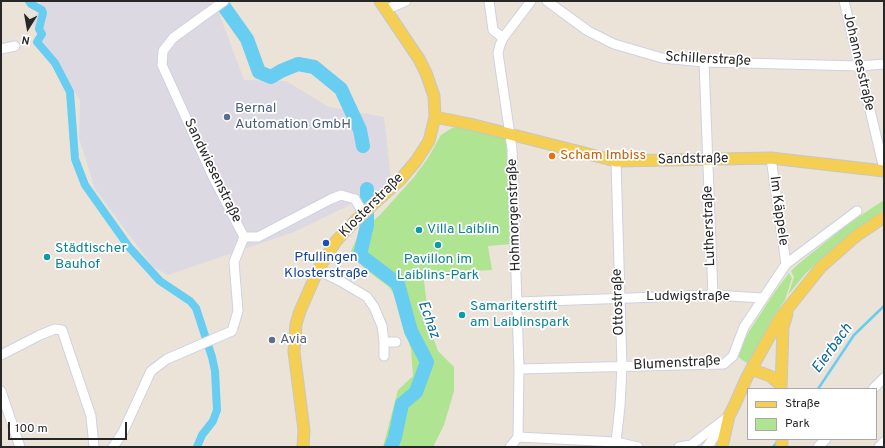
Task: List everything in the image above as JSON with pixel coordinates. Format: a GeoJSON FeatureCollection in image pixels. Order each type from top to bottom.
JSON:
{"type":"FeatureCollection","features":[{"type":"Feature","properties":{"kind":"main road","name":"Klosterstraße"},"geometry":{"type":"LineString","coordinates":[[303,447],[304,430],[294,352],[296,324],[300,311],[318,270],[336,241],[360,216],[400,180],[416,161],[429,141],[435,117],[434,96],[426,73],[419,59],[382,5]]}},
{"type":"Feature","properties":{"kind":"main road","name":"Sandstraße"},"geometry":{"type":"LineString","coordinates":[[435,117],[511,134],[616,161],[771,158],[884,170]]}},
{"type":"Feature","properties":{"kind":"main road"},"geometry":{"type":"LineString","coordinates":[[722,447],[729,416],[751,368],[778,321],[821,267],[855,238],[884,217]]}},
{"type":"Feature","properties":{"kind":"main road"},"geometry":{"type":"LineString","coordinates":[[781,387],[783,327],[789,306]]}},
{"type":"Feature","properties":{"kind":"main road"},"geometry":{"type":"LineString","coordinates":[[751,368],[770,376],[781,387]]}},
{"type":"Feature","properties":{"kind":"street","name":"Sandwiesenstraße"},"geometry":{"type":"LineString","coordinates":[[224,1],[173,38],[163,51],[162,65],[213,177],[244,237],[258,237],[341,195],[355,199],[360,216]]}},
{"type":"Feature","properties":{"kind":"street"},"geometry":{"type":"LineString","coordinates":[[382,5],[406,1]]}},
{"type":"Feature","properties":{"kind":"street"},"geometry":{"type":"LineString","coordinates":[[489,1],[493,30],[503,38],[531,1]]}},
{"type":"Feature","properties":{"kind":"street","name":"Schillerstraße"},"geometry":{"type":"LineString","coordinates":[[547,1],[588,31],[614,44],[662,58],[704,62],[859,66],[884,64]]}},
{"type":"Feature","properties":{"kind":"street","name":"Johannesstraße"},"geometry":{"type":"LineString","coordinates":[[844,1],[884,170]]}},
{"type":"Feature","properties":{"kind":"street","name":"Hohmorgenstraße"},"geometry":{"type":"LineString","coordinates":[[503,38],[498,53],[511,134],[520,369],[518,437]]}},
{"type":"Feature","properties":{"kind":"street"},"geometry":{"type":"LineString","coordinates":[[1,49],[15,46]]}},
{"type":"Feature","properties":{"kind":"street","name":"Lutherstraße"},"geometry":{"type":"LineString","coordinates":[[704,62],[713,295]]}},
{"type":"Feature","properties":{"kind":"street","name":"Im Käppele"},"geometry":{"type":"LineString","coordinates":[[771,158],[786,264]]}},
{"type":"Feature","properties":{"kind":"street","name":"Ottostraße"},"geometry":{"type":"LineString","coordinates":[[616,161],[622,366],[616,442]]}},
{"type":"Feature","properties":{"kind":"street","name":"Blumenstraße"},"geometry":{"type":"LineString","coordinates":[[520,369],[724,364],[733,356],[744,327],[786,264],[856,211]]}},
{"type":"Feature","properties":{"kind":"street"},"geometry":{"type":"LineString","coordinates":[[113,447],[123,432],[151,371],[167,359],[232,331],[238,311],[234,262],[244,237]]}},
{"type":"Feature","properties":{"kind":"street"},"geometry":{"type":"LineString","coordinates":[[318,270],[367,297],[374,307],[382,326],[384,356]]}},
{"type":"Feature","properties":{"kind":"street","name":"Ludwigstraße"},"geometry":{"type":"LineString","coordinates":[[518,302],[713,295],[763,298]]}},
{"type":"Feature","properties":{"kind":"street"},"geometry":{"type":"LineString","coordinates":[[1,355],[40,335],[55,329],[62,330],[91,416],[92,441],[94,447]]}},
{"type":"Feature","properties":{"kind":"street"},"geometry":{"type":"LineString","coordinates":[[384,342],[396,342]]}},
{"type":"Feature","properties":{"kind":"street"},"geometry":{"type":"LineString","coordinates":[[874,388],[884,378]]}},
{"type":"Feature","properties":{"kind":"street"},"geometry":{"type":"LineString","coordinates":[[1,391],[20,447]]}},
{"type":"Feature","properties":{"kind":"street"},"geometry":{"type":"LineString","coordinates":[[678,447],[691,445],[729,416]]}},
{"type":"Feature","properties":{"kind":"street"},"geometry":{"type":"LineString","coordinates":[[707,447],[729,416]]}},
{"type":"Feature","properties":{"kind":"street"},"geometry":{"type":"LineString","coordinates":[[510,447],[518,437],[616,442],[638,447]]}},
{"type":"Feature","properties":{"kind":"street"},"geometry":{"type":"LineString","coordinates":[[879,447],[884,442]]}},
{"type":"Feature","properties":{"kind":"shaded area"},"geometry":{"type":"Polygon","coordinates":[[[41,1],[209,1],[219,13],[244,80],[286,81],[329,107],[384,117],[391,179],[387,187],[294,232],[168,275],[153,267],[95,189],[79,138],[80,101],[63,72],[39,39],[33,23],[41,1]]]}},
{"type":"Feature","properties":{"kind":"green space"},"geometry":{"type":"Polygon","coordinates":[[[461,126],[509,137],[512,244],[488,246],[492,270],[435,273],[424,280],[429,326],[438,351],[454,367],[454,391],[444,425],[433,447],[383,447],[398,390],[413,376],[411,349],[405,331],[404,315],[398,300],[389,287],[365,269],[351,251],[360,232],[380,215],[414,177],[428,158],[441,135],[452,128],[461,126]]]}},
{"type":"Feature","properties":{"kind":"green space"},"geometry":{"type":"Polygon","coordinates":[[[884,200],[884,209],[827,254],[806,273],[788,295],[794,277],[791,271],[797,265],[848,224],[884,200]]]}},
{"type":"Feature","properties":{"kind":"green space"},"geometry":{"type":"Polygon","coordinates":[[[789,273],[792,278],[785,300],[770,322],[748,364],[737,356],[748,333],[789,273]]]}},
{"type":"Feature","properties":{"kind":"waterway"},"geometry":{"type":"LineString","coordinates":[[29,1],[31,4],[42,10],[43,13],[39,29],[42,34],[37,42],[55,63],[70,92],[75,159],[85,185],[129,247],[160,281],[190,301],[196,308],[215,371],[217,410],[213,421],[202,435],[197,447]]}},
{"type":"Feature","properties":{"kind":"waterway","name":"Echaz"},"geometry":{"type":"LineString","coordinates":[[220,1],[247,39],[259,72],[271,77],[298,64],[314,67],[341,89],[360,130],[363,146]]}},
{"type":"Feature","properties":{"kind":"waterway","name":"Echaz"},"geometry":{"type":"LineString","coordinates":[[367,189],[367,225],[360,255],[398,284],[411,331],[427,362],[416,392],[402,404],[395,437],[391,447]]}},
{"type":"Feature","properties":{"kind":"waterway","name":"Eierbach"},"geometry":{"type":"LineString","coordinates":[[819,388],[854,335],[884,306]]}},
{"type":"Feature","properties":{"kind":"waterway","name":"Eierbach"},"geometry":{"type":"LineString","coordinates":[[773,447],[778,441]]}},
{"type":"Feature","properties":{"kind":"place","name":"Bernal Automation GmbH"},"geometry":{"type":"Point","coordinates":[227,117]}},
{"type":"Feature","properties":{"kind":"place","name":"Scham Imbiss"},"geometry":{"type":"Point","coordinates":[552,156]}},
{"type":"Feature","properties":{"kind":"place","name":"Villa Laiblin"},"geometry":{"type":"Point","coordinates":[419,230]}},
{"type":"Feature","properties":{"kind":"place","name":"Pfullingen Klosterstraße"},"geometry":{"type":"Point","coordinates":[326,243]}},
{"type":"Feature","properties":{"kind":"place","name":"Pavillon im Laiblins-Park"},"geometry":{"type":"Point","coordinates":[438,245]}},
{"type":"Feature","properties":{"kind":"place","name":"Städtischer Bauhof"},"geometry":{"type":"Point","coordinates":[47,257]}},
{"type":"Feature","properties":{"kind":"place","name":"Samariterstift am Laiblinspark"},"geometry":{"type":"Point","coordinates":[462,315]}},
{"type":"Feature","properties":{"kind":"place","name":"Avia"},"geometry":{"type":"Point","coordinates":[272,340]}}]}
